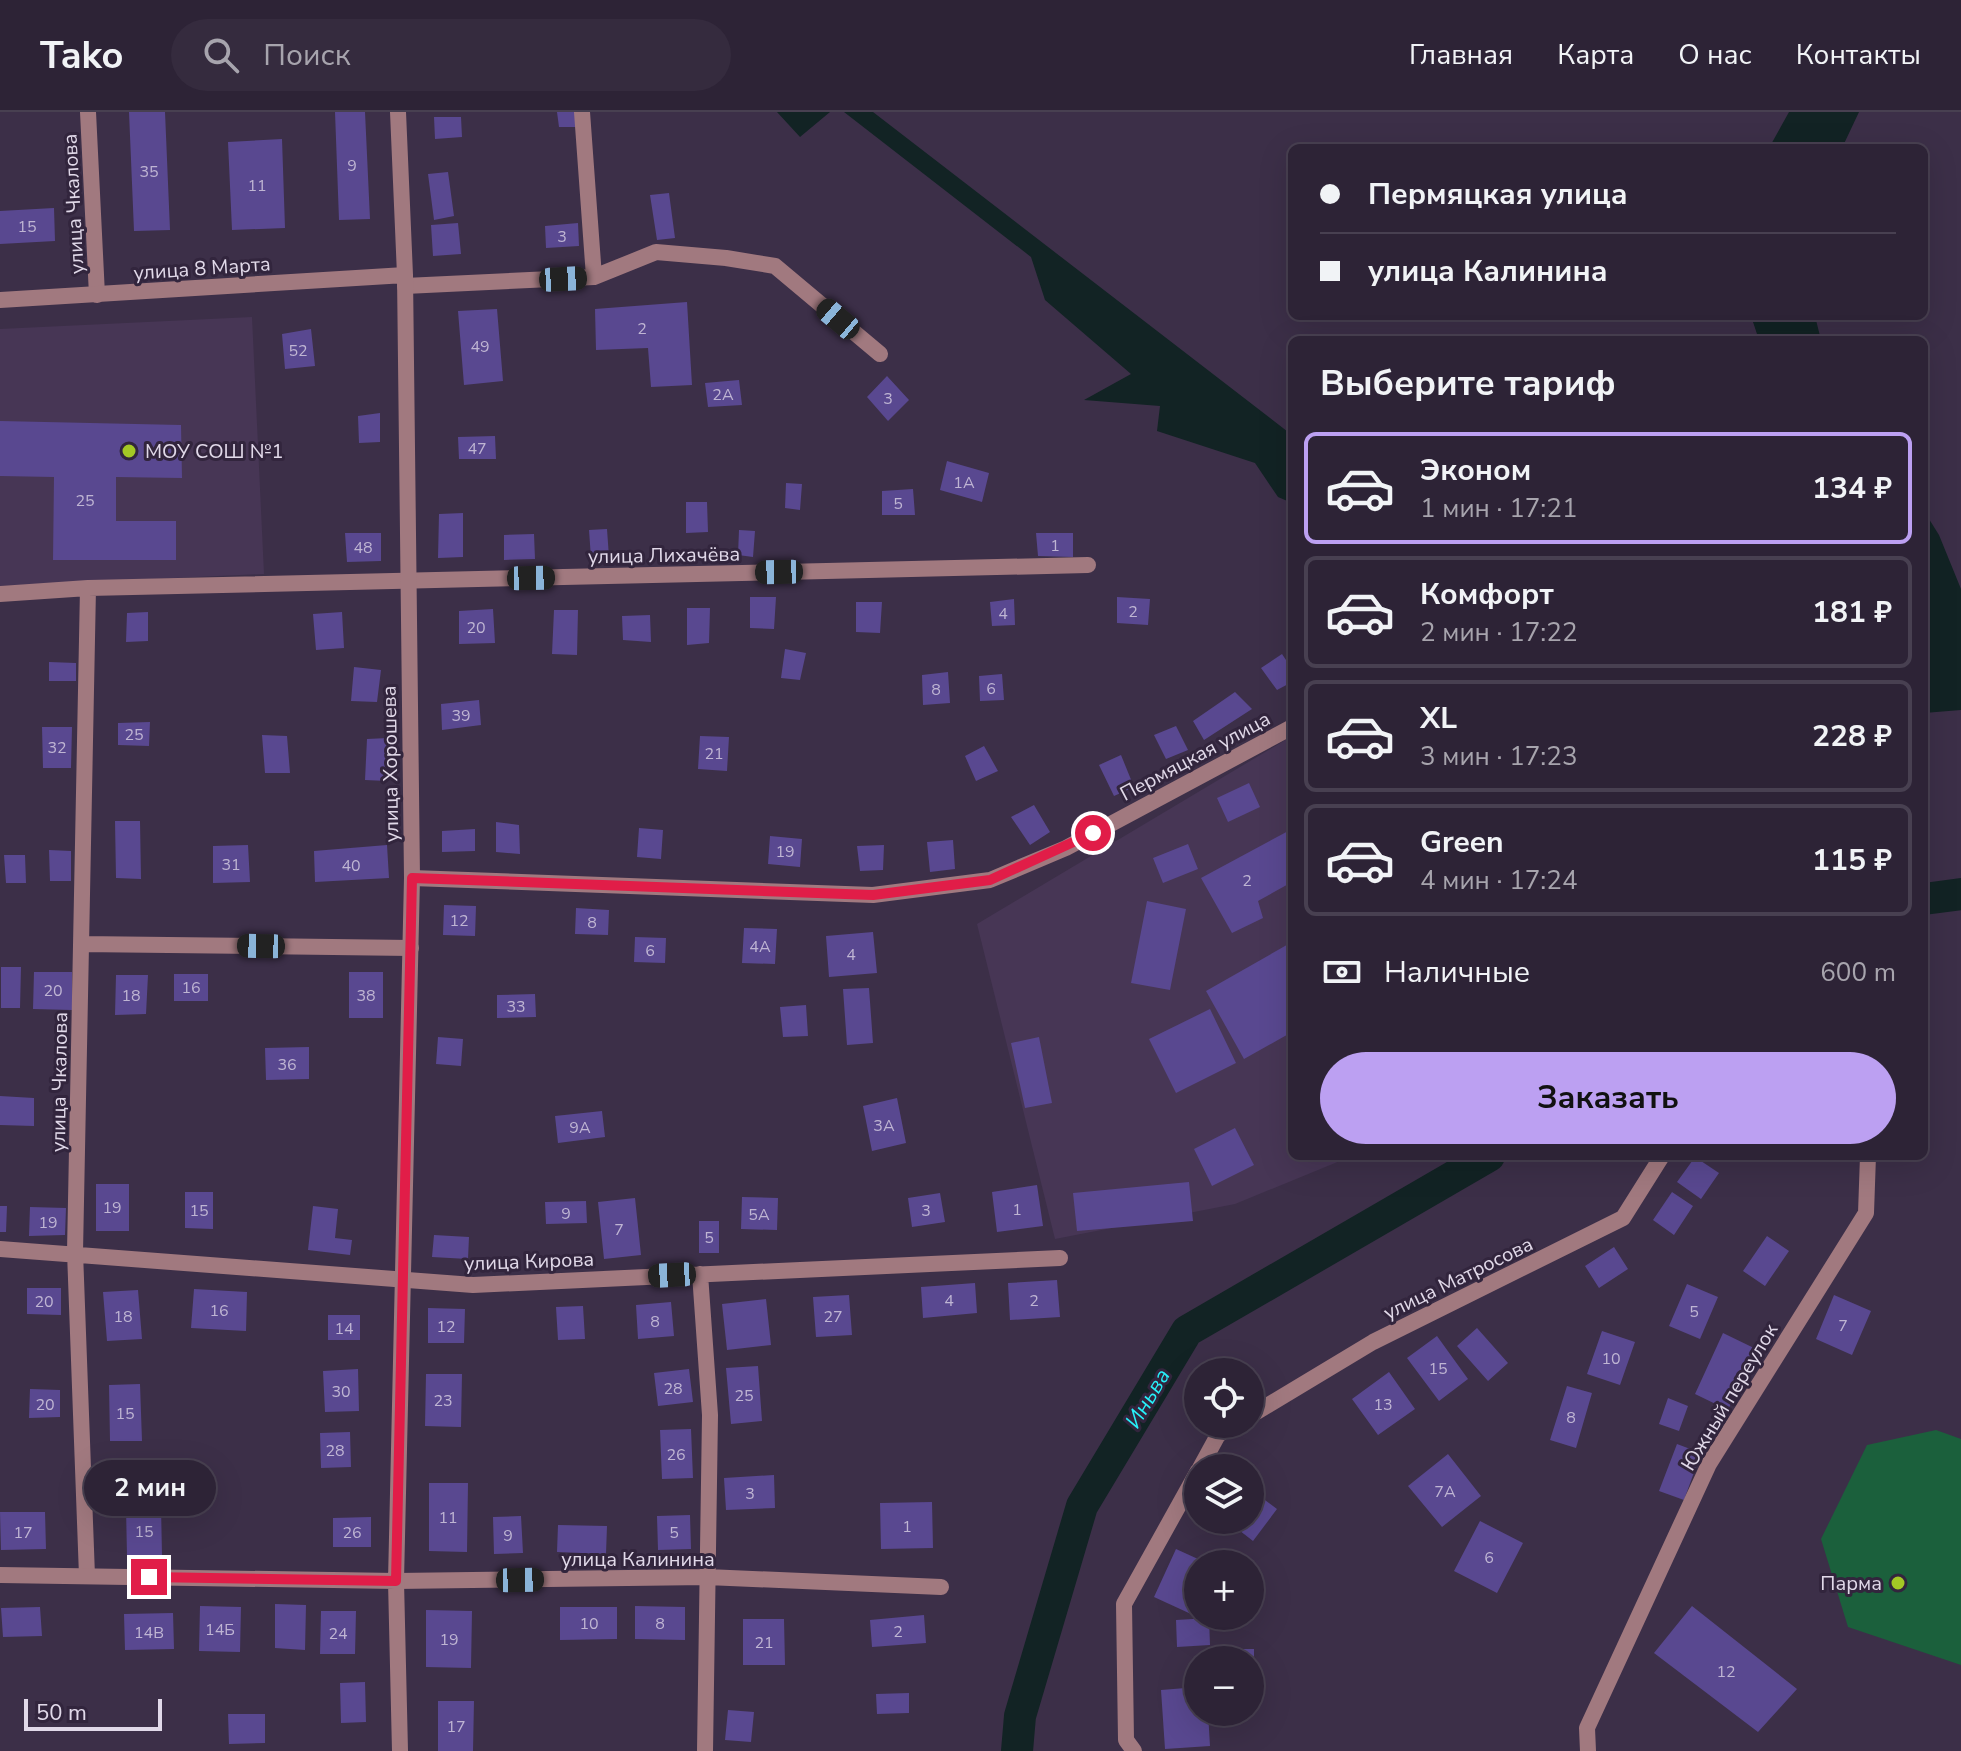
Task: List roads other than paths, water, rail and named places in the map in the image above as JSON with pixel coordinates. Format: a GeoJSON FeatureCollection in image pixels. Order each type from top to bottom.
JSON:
{"type":"FeatureCollection","features":[{"type":"Feature","properties":{"kind":"street","name":"улица Чкалова"},"geometry":{"type":"LineString","coordinates":[[88,112],[97,295]]}},
{"type":"Feature","properties":{"kind":"street","name":"улица Хорошева"},"geometry":{"type":"LineString","coordinates":[[398,112],[405,281],[412,878],[396,1581],[400,1751]]}},
{"type":"Feature","properties":{"kind":"street"},"geometry":{"type":"LineString","coordinates":[[582,112],[594,277]]}},
{"type":"Feature","properties":{"kind":"street","name":"улица 8 Марта"},"geometry":{"type":"LineString","coordinates":[[0,300],[405,281],[594,277],[656,252],[775,266],[880,354]]}},
{"type":"Feature","properties":{"kind":"street","name":"улица Лихачёва"},"geometry":{"type":"LineString","coordinates":[[0,594],[88,588],[1088,565]]}},
{"type":"Feature","properties":{"kind":"street","name":"улица Чкалова"},"geometry":{"type":"LineString","coordinates":[[87,1576],[75,1252],[88,588]]}},
{"type":"Feature","properties":{"kind":"street","name":"Пермяцкая улица"},"geometry":{"type":"LineString","coordinates":[[412,878],[873,895],[990,880],[1066,848],[1288,733]]}},
{"type":"Feature","properties":{"kind":"street"},"geometry":{"type":"LineString","coordinates":[[81,944],[411,948]]}},
{"type":"Feature","properties":{"kind":"street","name":"улица Матросова"},"geometry":{"type":"LineString","coordinates":[[1264,1408],[1373,1342],[1623,1218],[1659,1160]]}},
{"type":"Feature","properties":{"kind":"street","name":"Южный переулок"},"geometry":{"type":"LineString","coordinates":[[1588,1751],[1587,1728],[1709,1464],[1866,1213],[1868,1160]]}},
{"type":"Feature","properties":{"kind":"street","name":"улица Кирова"},"geometry":{"type":"LineString","coordinates":[[0,1249],[405,1277],[473,1285],[1060,1258]]}},
{"type":"Feature","properties":{"kind":"street"},"geometry":{"type":"LineString","coordinates":[[700,1274],[710,1415],[705,1751]]}},
{"type":"Feature","properties":{"kind":"street"},"geometry":{"type":"LineString","coordinates":[[1134,1751],[1126,1740],[1124,1604],[1184,1497]]}},
{"type":"Feature","properties":{"kind":"street","name":"улица Калинина"},"geometry":{"type":"LineString","coordinates":[[0,1575],[396,1581],[707,1577],[941,1587]]}},
{"type":"Feature","properties":{"kind":"waterway","name":"Иньва"},"geometry":{"type":"LineString","coordinates":[[1928,898],[1961,894]]}},
{"type":"Feature","properties":{"kind":"waterway","name":"Иньва"},"geometry":{"type":"LineString","coordinates":[[1017,1751],[1020,1716],[1082,1506],[1187,1331],[1482,1160]]}},
{"type":"Feature","properties":{"kind":"place","name":"МОУ СОШ №1"},"geometry":{"type":"Point","coordinates":[129,451]}},
{"type":"Feature","properties":{"kind":"place","name":"Парма"},"geometry":{"type":"Point","coordinates":[1898,1583]}}]}
